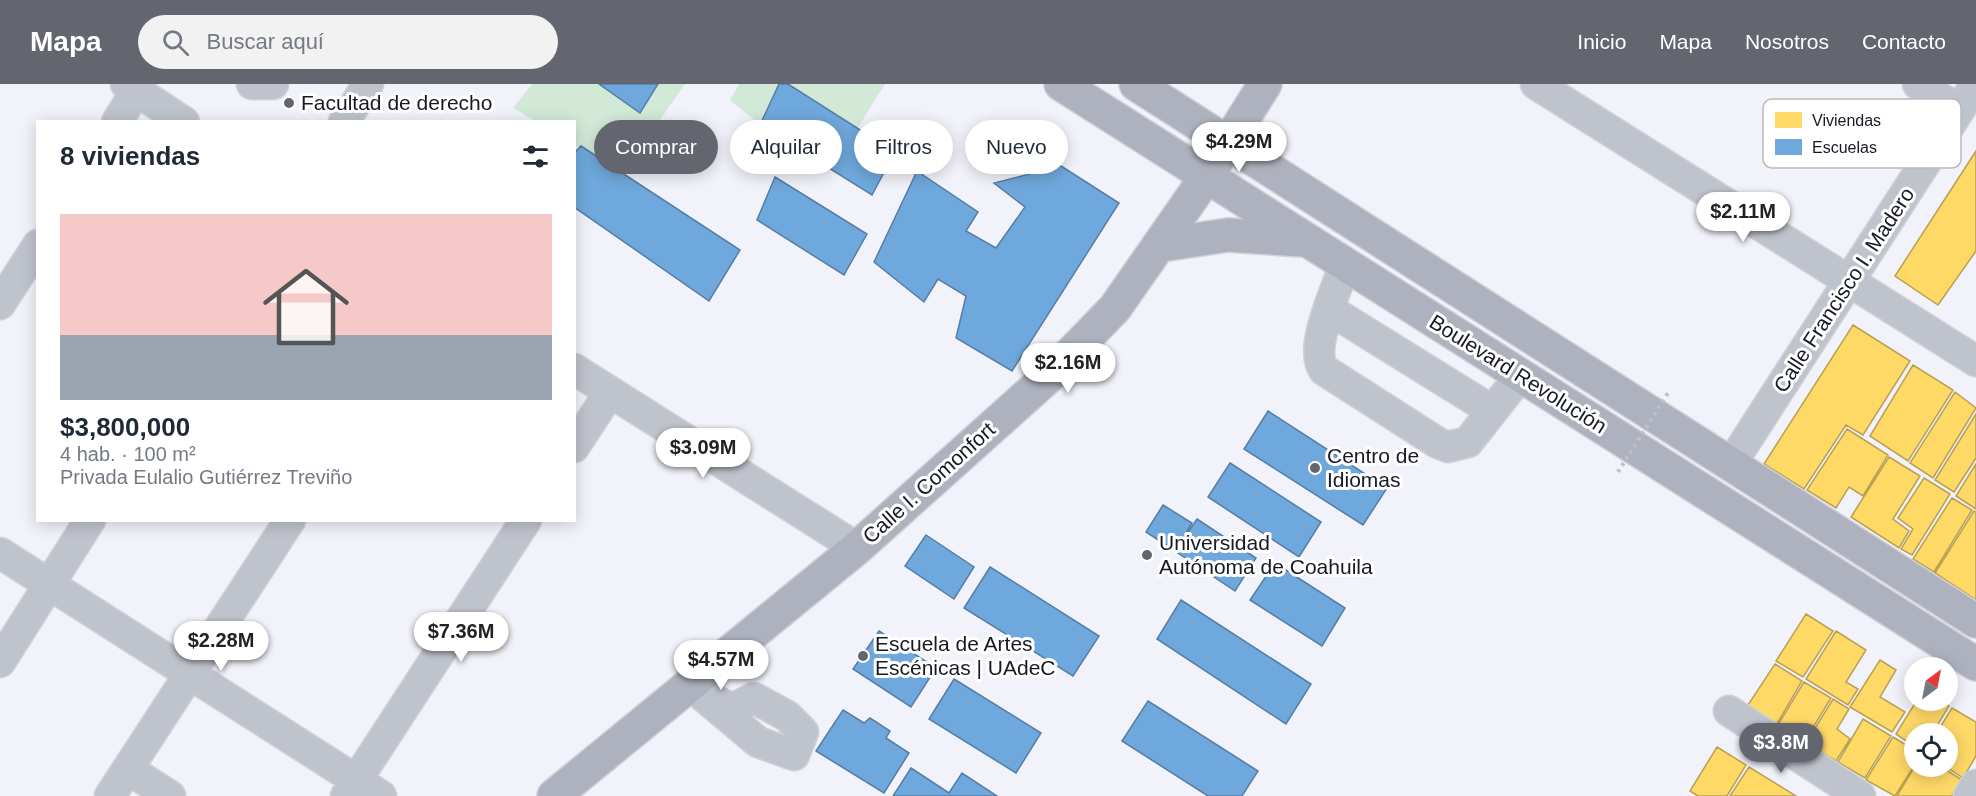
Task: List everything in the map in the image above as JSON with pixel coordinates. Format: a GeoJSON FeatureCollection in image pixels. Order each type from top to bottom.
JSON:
{"type":"FeatureCollection","features":[{"type":"Feature","properties":{"kind":"main road","name":"Boulevard Revolución"},"geometry":{"type":"LineString","coordinates":[[1061,84],[1976,664]]}},
{"type":"Feature","properties":{"kind":"main road"},"geometry":{"type":"LineString","coordinates":[[1136,84],[1976,621]]}},
{"type":"Feature","properties":{"kind":"main road","name":"Calle I. Comonfort"},"geometry":{"type":"LineString","coordinates":[[554,796],[857,548],[1049,376],[1115,308],[1207,176],[1264,84]]}},
{"type":"Feature","properties":{"kind":"main road"},"geometry":{"type":"LineString","coordinates":[[1161,245],[1228,236],[1307,240]]}},
{"type":"Feature","properties":{"kind":"street"},"geometry":{"type":"LineString","coordinates":[[252,84],[273,84]]}},
{"type":"Feature","properties":{"kind":"street"},"geometry":{"type":"LineString","coordinates":[[345,120],[368,84]]}},
{"type":"Feature","properties":{"kind":"street"},"geometry":{"type":"LineString","coordinates":[[1536,84],[1976,361]]}},
{"type":"Feature","properties":{"kind":"street"},"geometry":{"type":"LineString","coordinates":[[1918,84],[1942,99]]}},
{"type":"Feature","properties":{"kind":"street","name":"Calle Francisco I. Madero"},"geometry":{"type":"LineString","coordinates":[[1961,107],[1976,84]]}},
{"type":"Feature","properties":{"kind":"street"},"geometry":{"type":"LineString","coordinates":[[118,120],[131,88],[181,120]]}},
{"type":"Feature","properties":{"kind":"street","name":"Calle Francisco I. Madero"},"geometry":{"type":"LineString","coordinates":[[1731,464],[1922,168]]}},
{"type":"Feature","properties":{"kind":"street"},"geometry":{"type":"LineString","coordinates":[[0,304],[36,248]]}},
{"type":"Feature","properties":{"kind":"street"},"geometry":{"type":"LineString","coordinates":[[1345,264],[1318,345],[1317,356],[1324,370],[1438,443],[1448,447],[1468,442],[1520,376]]}},
{"type":"Feature","properties":{"kind":"street"},"geometry":{"type":"LineString","coordinates":[[1330,310],[1491,410]]}},
{"type":"Feature","properties":{"kind":"street"},"geometry":{"type":"LineString","coordinates":[[576,370],[857,548]]}},
{"type":"Feature","properties":{"kind":"street"},"geometry":{"type":"LineString","coordinates":[[576,444],[610,392]]}},
{"type":"Feature","properties":{"kind":"street"},"geometry":{"type":"LineString","coordinates":[[0,662],[89,522]]}},
{"type":"Feature","properties":{"kind":"street"},"geometry":{"type":"LineString","coordinates":[[110,796],[289,522]]}},
{"type":"Feature","properties":{"kind":"street"},"geometry":{"type":"LineString","coordinates":[[351,788],[525,522]]}},
{"type":"Feature","properties":{"kind":"street"},"geometry":{"type":"LineString","coordinates":[[0,553],[190,674],[351,788],[381,796]]}},
{"type":"Feature","properties":{"kind":"street"},"geometry":{"type":"LineString","coordinates":[[1728,711],[1860,796]]}},
{"type":"Feature","properties":{"kind":"street"},"geometry":{"type":"LineString","coordinates":[[128,769],[170,796]]}},
{"type":"Feature","properties":{"kind":"street"},"geometry":{"type":"LineString","coordinates":[[1969,796],[1976,785]]}},
{"type":"Feature","properties":{"kind":"path"},"geometry":{"type":"LineString","coordinates":[[1618,472],[1668,393]]}},
{"type":"Feature","properties":{"kind":"green space"},"geometry":{"type":"Polygon","coordinates":[[[532,84],[599,84],[640,113],[658,84],[685,84],[660,120],[594,120],[594,156],[576,146],[576,120],[533,120],[513,108],[532,84]]]}},
{"type":"Feature","properties":{"kind":"green space"},"geometry":{"type":"Polygon","coordinates":[[[739,84],[779,84],[762,120],[754,120],[730,100],[739,84]]]}},
{"type":"Feature","properties":{"kind":"green space"},"geometry":{"type":"Polygon","coordinates":[[[788,84],[885,84],[863,120],[854,120],[854,127],[788,84]]]}},
{"type":"Feature","properties":{"kind":"building: Viviendas"},"geometry":{"type":"Polygon","coordinates":[[[1976,151],[1976,251],[1938,305],[1895,276],[1976,151]]]}},
{"type":"Feature","properties":{"kind":"building: Viviendas"},"geometry":{"type":"Polygon","coordinates":[[[1853,325],[1910,361],[1863,435],[1846,425],[1804,489],[1764,464],[1853,325]]]}},
{"type":"Feature","properties":{"kind":"building: Viviendas"},"geometry":{"type":"Polygon","coordinates":[[[1913,365],[1953,390],[1908,461],[1870,436],[1913,365]]]}},
{"type":"Feature","properties":{"kind":"building: Viviendas"},"geometry":{"type":"Polygon","coordinates":[[[1955,392],[1976,408],[1933,478],[1910,463],[1955,392]]]}},
{"type":"Feature","properties":{"kind":"building: Viviendas"},"geometry":{"type":"Polygon","coordinates":[[[1976,414],[1976,458],[1954,492],[1935,480],[1976,414]]]}},
{"type":"Feature","properties":{"kind":"building: Viviendas"},"geometry":{"type":"Polygon","coordinates":[[[1847,429],[1888,455],[1863,496],[1849,487],[1836,508],[1807,490],[1847,429]]]}},
{"type":"Feature","properties":{"kind":"building: Viviendas"},"geometry":{"type":"Polygon","coordinates":[[[1889,457],[1920,476],[1893,519],[1909,531],[1899,548],[1851,517],[1889,457]]]}},
{"type":"Feature","properties":{"kind":"building: Viviendas"},"geometry":{"type":"Polygon","coordinates":[[[1976,464],[1976,509],[1956,496],[1976,464]]]}},
{"type":"Feature","properties":{"kind":"building: Viviendas"},"geometry":{"type":"Polygon","coordinates":[[[1924,478],[1950,494],[1912,555],[1901,549],[1913,529],[1898,518],[1924,478]]]}},
{"type":"Feature","properties":{"kind":"building: Viviendas"},"geometry":{"type":"Polygon","coordinates":[[[1952,498],[1972,510],[1934,572],[1913,559],[1952,498]]]}},
{"type":"Feature","properties":{"kind":"building: Viviendas"},"geometry":{"type":"Polygon","coordinates":[[[1974,511],[1976,512],[1976,600],[1935,573],[1974,511]]]}},
{"type":"Feature","properties":{"kind":"building: Viviendas"},"geometry":{"type":"Polygon","coordinates":[[[1806,614],[1833,631],[1803,677],[1776,661],[1806,614]]]}},
{"type":"Feature","properties":{"kind":"building: Viviendas"},"geometry":{"type":"Polygon","coordinates":[[[1836,631],[1866,650],[1846,682],[1858,689],[1848,705],[1806,679],[1836,631]]]}},
{"type":"Feature","properties":{"kind":"building: Viviendas"},"geometry":{"type":"Polygon","coordinates":[[[1880,660],[1896,670],[1880,697],[1905,712],[1892,732],[1850,707],[1880,660]]]}},
{"type":"Feature","properties":{"kind":"building: Viviendas"},"geometry":{"type":"Polygon","coordinates":[[[1775,664],[1802,681],[1775,727],[1746,708],[1775,664]]]}},
{"type":"Feature","properties":{"kind":"building: Viviendas"},"geometry":{"type":"Polygon","coordinates":[[[1804,682],[1831,698],[1803,744],[1776,728],[1804,682]]]}},
{"type":"Feature","properties":{"kind":"building: Viviendas"},"geometry":{"type":"Polygon","coordinates":[[[1833,699],[1849,709],[1837,729],[1850,739],[1836,761],[1806,743],[1833,699]]]}},
{"type":"Feature","properties":{"kind":"building: Viviendas"},"geometry":{"type":"Polygon","coordinates":[[[1910,711],[1946,711],[1939,723],[1904,723],[1904,739],[1896,734],[1910,711]]]}},
{"type":"Feature","properties":{"kind":"building: Viviendas"},"geometry":{"type":"Polygon","coordinates":[[[1950,711],[1957,711],[1976,722],[1976,756],[1963,778],[1958,775],[1958,723],[1943,723],[1950,711]]]}},
{"type":"Feature","properties":{"kind":"building: Viviendas"},"geometry":{"type":"Polygon","coordinates":[[[1863,719],[1891,736],[1865,778],[1838,762],[1863,719]]]}},
{"type":"Feature","properties":{"kind":"building: Viviendas"},"geometry":{"type":"Polygon","coordinates":[[[1893,737],[1904,744],[1904,777],[1907,777],[1895,796],[1866,780],[1893,737]]]}},
{"type":"Feature","properties":{"kind":"building: Viviendas"},"geometry":{"type":"Polygon","coordinates":[[[1717,747],[1746,765],[1727,796],[1698,796],[1690,791],[1717,747]]]}},
{"type":"Feature","properties":{"kind":"building: Viviendas"},"geometry":{"type":"Polygon","coordinates":[[[1749,767],[1796,796],[1730,796],[1749,767]]]}},
{"type":"Feature","properties":{"kind":"building: Viviendas"},"geometry":{"type":"Polygon","coordinates":[[[1908,777],[1957,777],[1962,780],[1952,796],[1897,796],[1908,777]]]}},
{"type":"Feature","properties":{"kind":"building: Escuelas"},"geometry":{"type":"Polygon","coordinates":[[[599,84],[658,84],[640,113],[599,84]]]}},
{"type":"Feature","properties":{"kind":"building: Escuelas"},"geometry":{"type":"Polygon","coordinates":[[[779,84],[788,84],[854,126],[854,174],[883,174],[872,195],[838,174],[842,174],[842,120],[762,120],[779,84]]]}},
{"type":"Feature","properties":{"kind":"building: Escuelas"},"geometry":{"type":"Polygon","coordinates":[[[581,146],[594,155],[594,174],[624,174],[740,250],[709,301],[576,208],[576,151],[581,146]]]}},
{"type":"Feature","properties":{"kind":"building: Escuelas"},"geometry":{"type":"Polygon","coordinates":[[[1068,170],[1119,203],[1012,371],[956,338],[966,296],[938,279],[924,302],[874,262],[916,174],[921,174],[978,212],[966,231],[996,248],[1025,207],[994,183],[1029,174],[1068,174],[1068,170]]]}},
{"type":"Feature","properties":{"kind":"building: Escuelas"},"geometry":{"type":"Polygon","coordinates":[[[775,177],[867,234],[844,275],[757,220],[775,177]]]}},
{"type":"Feature","properties":{"kind":"building: Escuelas","name":"Centro de Idiomas"},"geometry":{"type":"Polygon","coordinates":[[[1268,411],[1387,488],[1363,525],[1244,449],[1268,411]]]}},
{"type":"Feature","properties":{"kind":"building: Escuelas"},"geometry":{"type":"Polygon","coordinates":[[[1230,463],[1321,522],[1299,557],[1208,497],[1230,463]]]}},
{"type":"Feature","properties":{"kind":"building: Escuelas"},"geometry":{"type":"Polygon","coordinates":[[[1163,505],[1192,523],[1175,551],[1146,532],[1163,505]]]}},
{"type":"Feature","properties":{"kind":"building: Escuelas"},"geometry":{"type":"Polygon","coordinates":[[[1197,519],[1256,558],[1235,591],[1175,551],[1197,519]]]}},
{"type":"Feature","properties":{"kind":"building: Escuelas"},"geometry":{"type":"Polygon","coordinates":[[[926,535],[974,567],[954,599],[905,566],[926,535]]]}},
{"type":"Feature","properties":{"kind":"building: Escuelas"},"geometry":{"type":"Polygon","coordinates":[[[1275,563],[1345,608],[1322,646],[1250,600],[1275,563]]]}},
{"type":"Feature","properties":{"kind":"building: Escuelas"},"geometry":{"type":"Polygon","coordinates":[[[990,567],[1099,636],[1073,676],[964,608],[990,567]]]}},
{"type":"Feature","properties":{"kind":"building: Escuelas"},"geometry":{"type":"Polygon","coordinates":[[[1181,600],[1311,684],[1286,724],[1157,639],[1181,600]]]}},
{"type":"Feature","properties":{"kind":"building: Escuelas"},"geometry":{"type":"Polygon","coordinates":[[[879,631],[936,668],[911,707],[853,669],[879,631]]]}},
{"type":"Feature","properties":{"kind":"building: Escuelas"},"geometry":{"type":"Polygon","coordinates":[[[954,679],[1041,733],[1016,773],[929,719],[954,679]]]}},
{"type":"Feature","properties":{"kind":"building: Escuelas"},"geometry":{"type":"Polygon","coordinates":[[[1148,701],[1258,771],[1242,796],[1208,796],[1122,741],[1148,701]]]}},
{"type":"Feature","properties":{"kind":"building: Escuelas"},"geometry":{"type":"Polygon","coordinates":[[[843,710],[864,723],[870,718],[890,731],[886,738],[909,753],[884,793],[816,751],[843,710]]]}},
{"type":"Feature","properties":{"kind":"building: Escuelas"},"geometry":{"type":"Polygon","coordinates":[[[911,768],[949,793],[962,773],[997,796],[893,796],[911,768]]]}},
{"type":"Feature","properties":{"kind":"place","name":"Facultad de derecho"},"geometry":{"type":"Point","coordinates":[289,103]}},
{"type":"Feature","properties":{"kind":"place","name":"Centro de Idiomas"},"geometry":{"type":"Point","coordinates":[1315,468]}},
{"type":"Feature","properties":{"kind":"place","name":"Universidad Autónoma de Coahuila"},"geometry":{"type":"Point","coordinates":[1147,555]}},
{"type":"Feature","properties":{"kind":"place","name":"Escuela de Artes Escénicas | UAdeC"},"geometry":{"type":"Point","coordinates":[863,656]}}]}
